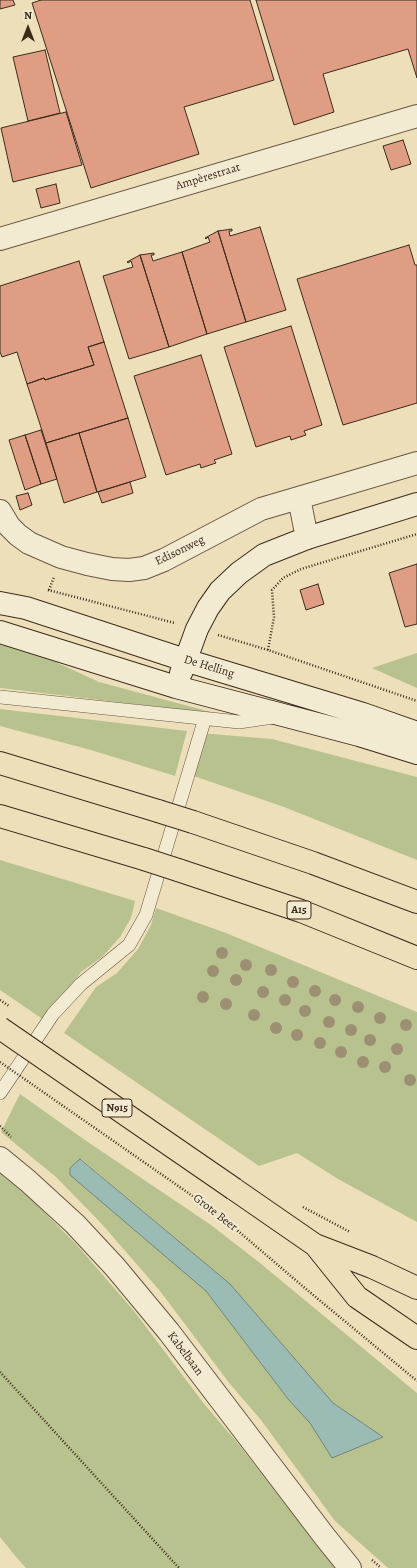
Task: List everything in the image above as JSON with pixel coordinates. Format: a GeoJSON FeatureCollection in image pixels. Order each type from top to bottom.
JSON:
{"type":"FeatureCollection","features":[{"type":"Feature","properties":{"kind":"main road"},"geometry":{"type":"LineString","coordinates":[[0,763],[193,822],[417,902]]}},
{"type":"Feature","properties":{"kind":"main road","name":"A15"},"geometry":{"type":"LineString","coordinates":[[0,816],[144,859],[301,911],[417,958]]}},
{"type":"Feature","properties":{"kind":"main road","name":"N915"},"geometry":{"type":"LineString","coordinates":[[0,1028],[315,1245],[372,1267],[417,1288]]}},
{"type":"Feature","properties":{"kind":"main road","name":"N915"},"geometry":{"type":"LineString","coordinates":[[315,1245],[357,1297],[417,1338]]}},
{"type":"Feature","properties":{"kind":"street","name":"Ampèrestraat"},"geometry":{"type":"LineString","coordinates":[[0,239],[417,116]]}},
{"type":"Feature","properties":{"kind":"street","name":"Edisonweg"},"geometry":{"type":"LineString","coordinates":[[0,511],[9,526],[18,535],[30,543],[61,557],[112,569],[129,570],[144,568],[164,560],[261,509],[417,463]]}},
{"type":"Feature","properties":{"kind":"street"},"geometry":{"type":"LineString","coordinates":[[299,498],[307,538]]}},
{"type":"Feature","properties":{"kind":"street"},"geometry":{"type":"LineString","coordinates":[[176,687],[197,629],[208,608],[220,591],[239,573],[264,555],[307,538],[417,504]]}},
{"type":"Feature","properties":{"kind":"street","name":"De Helling"},"geometry":{"type":"LineString","coordinates":[[0,603],[26,608],[185,660],[363,714],[417,733]]}},
{"type":"Feature","properties":{"kind":"street"},"geometry":{"type":"LineString","coordinates":[[0,632],[176,687],[359,734],[417,753]]}},
{"type":"Feature","properties":{"kind":"street","name":"Kabelbaan"},"geometry":{"type":"LineString","coordinates":[[0,1158],[28,1181],[75,1224],[115,1267],[169,1332],[324,1537],[350,1568]]}},
{"type":"Feature","properties":{"kind":"lane"},"geometry":{"type":"LineString","coordinates":[[0,697],[239,722],[285,715]]}},
{"type":"Feature","properties":{"kind":"lane"},"geometry":{"type":"LineString","coordinates":[[0,1093],[54,1014],[81,984],[129,945],[146,915],[205,718]]}},
{"type":"Feature","properties":{"kind":"path"},"geometry":{"type":"LineString","coordinates":[[268,650],[274,617],[272,590],[283,578],[301,569],[417,534]]}},
{"type":"Feature","properties":{"kind":"path"},"geometry":{"type":"LineString","coordinates":[[42,588],[197,629],[268,650],[417,701]]}},
{"type":"Feature","properties":{"kind":"path","name":"Grote Beer"},"geometry":{"type":"LineString","coordinates":[[0,1062],[217,1213],[417,1381]]}},
{"type":"Feature","properties":{"kind":"path"},"geometry":{"type":"LineString","coordinates":[[300,1205],[354,1234]]}},
{"type":"Feature","properties":{"kind":"path"},"geometry":{"type":"LineString","coordinates":[[0,1372],[179,1568]]}},
{"type":"Feature","properties":{"kind":"green space"},"geometry":{"type":"Polygon","coordinates":[[[0,642],[23,647],[99,682],[218,714],[0,688],[0,642]]]}},
{"type":"Feature","properties":{"kind":"green space"},"geometry":{"type":"Polygon","coordinates":[[[417,653],[417,688],[372,668],[417,653]]]}},
{"type":"Feature","properties":{"kind":"green space"},"geometry":{"type":"Polygon","coordinates":[[[0,709],[187,731],[175,776],[91,750],[0,726],[0,709]]]}},
{"type":"Feature","properties":{"kind":"green space"},"geometry":{"type":"Polygon","coordinates":[[[199,733],[272,739],[417,777],[417,860],[284,807],[188,774],[199,733]]]}},
{"type":"Feature","properties":{"kind":"green space"},"geometry":{"type":"Polygon","coordinates":[[[0,860],[135,901],[131,918],[120,937],[102,957],[81,972],[47,1022],[0,990],[0,860]]]}},
{"type":"Feature","properties":{"kind":"green space"},"geometry":{"type":"Polygon","coordinates":[[[156,908],[226,933],[417,1012],[417,1222],[338,1179],[297,1153],[259,1166],[64,1033],[96,987],[117,973],[138,949],[151,925],[156,908]]]}},
{"type":"Feature","properties":{"kind":"green space"},"geometry":{"type":"Polygon","coordinates":[[[20,1094],[82,1138],[211,1225],[260,1263],[417,1393],[417,1568],[388,1568],[335,1521],[261,1420],[230,1384],[160,1291],[100,1222],[56,1177],[1,1132],[20,1094]],[[81,1159],[70,1168],[71,1175],[206,1291],[288,1399],[310,1423],[332,1458],[382,1437],[333,1403],[230,1284],[81,1159]]]}},
{"type":"Feature","properties":{"kind":"green space"},"geometry":{"type":"Polygon","coordinates":[[[0,1173],[33,1201],[76,1244],[134,1311],[205,1405],[236,1441],[335,1568],[26,1568],[17,1558],[0,1537],[0,1173]]]}},
{"type":"Feature","properties":{"kind":"water"},"geometry":{"type":"Polygon","coordinates":[[[80,1159],[230,1284],[333,1403],[383,1437],[332,1458],[310,1423],[288,1399],[206,1291],[70,1175],[70,1168],[80,1159]]]}},
{"type":"Feature","properties":{"kind":"building"},"geometry":{"type":"Polygon","coordinates":[[[0,0],[13,0],[15,5],[0,9],[0,0]]]}},
{"type":"Feature","properties":{"kind":"building"},"geometry":{"type":"Polygon","coordinates":[[[41,0],[250,0],[274,80],[184,107],[199,154],[91,188],[32,3],[41,0]]]}},
{"type":"Feature","properties":{"kind":"building"},"geometry":{"type":"Polygon","coordinates":[[[256,0],[417,0],[417,78],[408,49],[323,74],[334,112],[294,125],[256,0]]]}},
{"type":"Feature","properties":{"kind":"building"},"geometry":{"type":"Polygon","coordinates":[[[45,50],[60,113],[28,121],[13,57],[45,50]]]}},
{"type":"Feature","properties":{"kind":"building"},"geometry":{"type":"Polygon","coordinates":[[[66,112],[82,165],[13,182],[1,128],[66,112]]]}},
{"type":"Feature","properties":{"kind":"building"},"geometry":{"type":"Polygon","coordinates":[[[403,140],[411,164],[391,170],[383,146],[403,140]]]}},
{"type":"Feature","properties":{"kind":"building"},"geometry":{"type":"Polygon","coordinates":[[[56,184],[60,203],[41,208],[36,189],[56,184]]]}},
{"type":"Feature","properties":{"kind":"building"},"geometry":{"type":"Polygon","coordinates":[[[260,227],[286,310],[246,322],[218,231],[232,229],[232,231],[229,231],[230,236],[260,227]]]}},
{"type":"Feature","properties":{"kind":"building"},"geometry":{"type":"Polygon","coordinates":[[[218,231],[246,322],[207,334],[182,252],[210,242],[208,237],[206,239],[205,238],[218,231]]]}},
{"type":"Feature","properties":{"kind":"building"},"geometry":{"type":"Polygon","coordinates":[[[409,245],[415,265],[417,265],[417,403],[343,425],[297,279],[409,245]]]}},
{"type":"Feature","properties":{"kind":"building"},"geometry":{"type":"Polygon","coordinates":[[[182,252],[207,334],[169,347],[140,255],[154,253],[154,255],[151,255],[153,261],[182,252]]]}},
{"type":"Feature","properties":{"kind":"building"},"geometry":{"type":"Polygon","coordinates":[[[140,255],[169,347],[129,359],[103,276],[133,267],[131,261],[128,263],[127,262],[140,255]]]}},
{"type":"Feature","properties":{"kind":"building"},"geometry":{"type":"Polygon","coordinates":[[[79,261],[104,342],[88,347],[94,365],[27,384],[17,352],[2,357],[0,352],[0,286],[79,261]]]}},
{"type":"Feature","properties":{"kind":"building"},"geometry":{"type":"Polygon","coordinates":[[[291,326],[322,425],[304,431],[306,435],[291,440],[290,436],[256,447],[224,347],[291,326]]]}},
{"type":"Feature","properties":{"kind":"building"},"geometry":{"type":"Polygon","coordinates":[[[104,342],[128,418],[46,443],[27,384],[94,365],[88,347],[104,342]]]}},
{"type":"Feature","properties":{"kind":"building"},"geometry":{"type":"Polygon","coordinates":[[[201,355],[232,454],[214,460],[216,463],[201,468],[200,464],[166,475],[134,376],[201,355]]]}},
{"type":"Feature","properties":{"kind":"building"},"geometry":{"type":"Polygon","coordinates":[[[128,418],[146,477],[97,492],[79,433],[128,418]]]}},
{"type":"Feature","properties":{"kind":"building"},"geometry":{"type":"Polygon","coordinates":[[[41,430],[57,479],[41,484],[25,435],[41,430]]]}},
{"type":"Feature","properties":{"kind":"building"},"geometry":{"type":"Polygon","coordinates":[[[79,433],[97,492],[64,503],[46,443],[79,433]]]}},
{"type":"Feature","properties":{"kind":"building"},"geometry":{"type":"Polygon","coordinates":[[[25,435],[41,484],[25,490],[9,440],[25,435]]]}},
{"type":"Feature","properties":{"kind":"building"},"geometry":{"type":"Polygon","coordinates":[[[130,482],[133,493],[102,503],[98,492],[130,482]]]}},
{"type":"Feature","properties":{"kind":"building"},"geometry":{"type":"Polygon","coordinates":[[[28,493],[32,505],[20,510],[16,496],[28,493]]]}},
{"type":"Feature","properties":{"kind":"building"},"geometry":{"type":"Polygon","coordinates":[[[417,564],[417,624],[405,627],[389,573],[417,564]]]}},
{"type":"Feature","properties":{"kind":"building"},"geometry":{"type":"Polygon","coordinates":[[[318,584],[324,604],[306,610],[300,590],[318,584]]]}}]}
